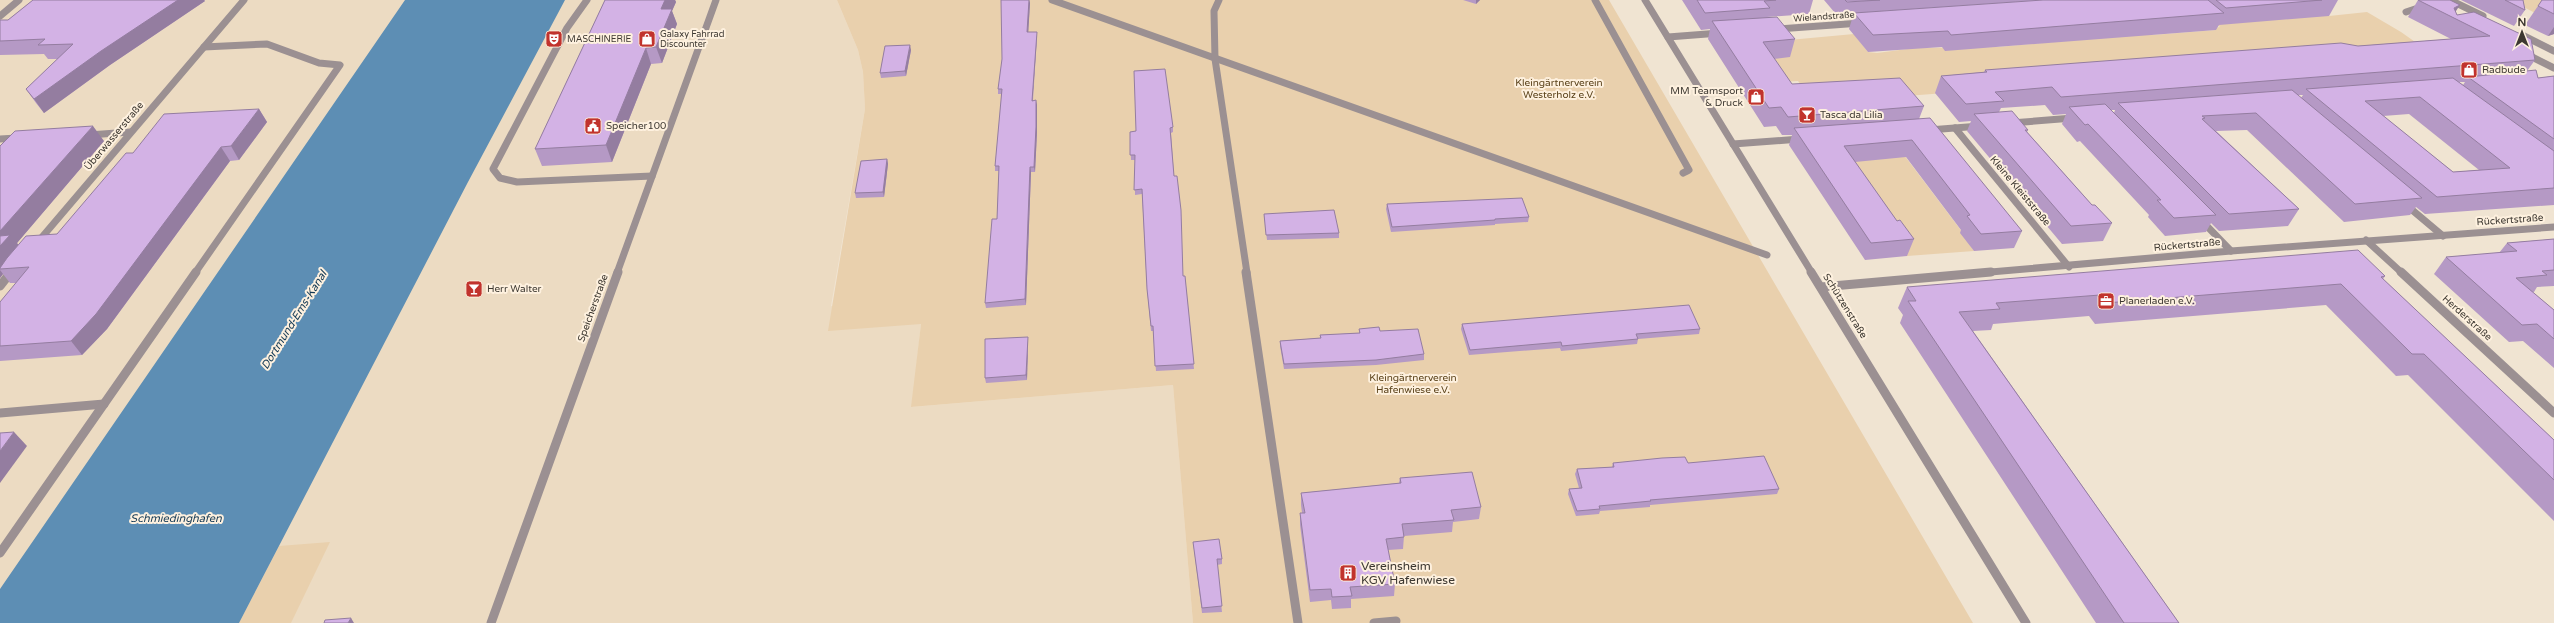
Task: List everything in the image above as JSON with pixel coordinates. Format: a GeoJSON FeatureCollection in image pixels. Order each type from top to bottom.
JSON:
{"type":"FeatureCollection","features":[{"type":"Feature","properties":{"kind":"street"},"geometry":{"type":"LineString","coordinates":[[0,16],[19,0]]}},
{"type":"Feature","properties":{"kind":"street","name":"Überwasserstraße"},"geometry":{"type":"LineString","coordinates":[[30,250],[244,0]]}},
{"type":"Feature","properties":{"kind":"street"},"geometry":{"type":"LineString","coordinates":[[587,0],[567,28],[493,169],[500,178],[517,182],[652,176]]}},
{"type":"Feature","properties":{"kind":"street","name":"Speicherstraße"},"geometry":{"type":"LineString","coordinates":[[491,623],[716,0]]}},
{"type":"Feature","properties":{"kind":"street"},"geometry":{"type":"LineString","coordinates":[[1052,0],[1664,220],[1767,255]]}},
{"type":"Feature","properties":{"kind":"street"},"geometry":{"type":"LineString","coordinates":[[1219,0],[1214,11],[1215,58],[1298,623]]}},
{"type":"Feature","properties":{"kind":"street"},"geometry":{"type":"LineString","coordinates":[[1595,0],[1689,170],[1683,173]]}},
{"type":"Feature","properties":{"kind":"street","name":"Schützenstraße"},"geometry":{"type":"LineString","coordinates":[[1645,0],[2026,623]]}},
{"type":"Feature","properties":{"kind":"street"},"geometry":{"type":"LineString","coordinates":[[2406,12],[2428,5],[2417,0]]}},
{"type":"Feature","properties":{"kind":"street"},"geometry":{"type":"LineString","coordinates":[[2450,0],[2491,20]]}},
{"type":"Feature","properties":{"kind":"street","name":"Wielandstraße"},"geometry":{"type":"LineString","coordinates":[[1771,30],[1865,23]]}},
{"type":"Feature","properties":{"kind":"street"},"geometry":{"type":"LineString","coordinates":[[1668,37],[1731,32]]}},
{"type":"Feature","properties":{"kind":"street"},"geometry":{"type":"LineString","coordinates":[[2518,33],[2554,51]]}},
{"type":"Feature","properties":{"kind":"street"},"geometry":{"type":"LineString","coordinates":[[0,553],[340,65],[319,63],[267,44],[204,47]]}},
{"type":"Feature","properties":{"kind":"street"},"geometry":{"type":"LineString","coordinates":[[2519,50],[2554,68]]}},
{"type":"Feature","properties":{"kind":"street"},"geometry":{"type":"LineString","coordinates":[[2000,124],[2084,117]]}},
{"type":"Feature","properties":{"kind":"street"},"geometry":{"type":"LineString","coordinates":[[1924,130],[1985,126]]}},
{"type":"Feature","properties":{"kind":"street","name":"Kleine Kleiststraße"},"geometry":{"type":"LineString","coordinates":[[1954,128],[2069,267]]}},
{"type":"Feature","properties":{"kind":"street"},"geometry":{"type":"LineString","coordinates":[[78,136],[130,132]]}},
{"type":"Feature","properties":{"kind":"street"},"geometry":{"type":"LineString","coordinates":[[0,139],[27,138]]}},
{"type":"Feature","properties":{"kind":"street"},"geometry":{"type":"LineString","coordinates":[[1733,144],[1808,138]]}},
{"type":"Feature","properties":{"kind":"street"},"geometry":{"type":"LineString","coordinates":[[2400,200],[2442,236]]}},
{"type":"Feature","properties":{"kind":"street"},"geometry":{"type":"LineString","coordinates":[[2198,217],[2231,251]]}},
{"type":"Feature","properties":{"kind":"street","name":"Rückertstraße"},"geometry":{"type":"LineString","coordinates":[[1821,287],[2069,267],[2231,251],[2554,227]]}},
{"type":"Feature","properties":{"kind":"street","name":"Herderstraße"},"geometry":{"type":"LineString","coordinates":[[2366,240],[2554,412]]}},
{"type":"Feature","properties":{"kind":"street"},"geometry":{"type":"LineString","coordinates":[[0,286],[20,262]]}},
{"type":"Feature","properties":{"kind":"street"},"geometry":{"type":"LineString","coordinates":[[0,413],[104,404]]}},
{"type":"Feature","properties":{"kind":"street"},"geometry":{"type":"LineString","coordinates":[[1374,623],[1396,621]]}},
{"type":"Feature","properties":{"kind":"shaded area"},"geometry":{"type":"Polygon","coordinates":[[[0,0],[837,0],[858,50],[863,72],[865,109],[831,306],[921,324],[912,407],[1173,385],[1193,623],[0,623],[0,0]]]}},
{"type":"Feature","properties":{"kind":"green space","name":"Kleingärtnerverein Hafenwiese e.V."},"geometry":{"type":"Polygon","coordinates":[[[837,0],[1609,0],[1973,623],[1193,623],[1173,385],[911,407],[921,324],[828,331],[865,109],[863,72],[858,50],[837,0]]]}},
{"type":"Feature","properties":{"kind":"green space"},"geometry":{"type":"Polygon","coordinates":[[[2510,0],[2546,0],[2539,15],[2510,0]]]}},
{"type":"Feature","properties":{"kind":"green space"},"geometry":{"type":"Polygon","coordinates":[[[2367,12],[2401,32],[2435,56],[1814,103],[1798,81],[1768,83],[1777,41],[1854,34],[1868,52],[1877,53],[1915,48],[1998,47],[2151,33],[2153,35],[2216,30],[2214,28],[2220,27],[2215,23],[2221,22],[2224,24],[2326,14],[2329,16],[2367,12]]]}},
{"type":"Feature","properties":{"kind":"green space"},"geometry":{"type":"Polygon","coordinates":[[[1904,155],[1963,233],[1974,251],[1907,256],[1836,160],[1904,155]]]}},
{"type":"Feature","properties":{"kind":"green space"},"geometry":{"type":"Polygon","coordinates":[[[330,542],[291,623],[239,623],[279,546],[330,542]]]}},
{"type":"Feature","properties":{"kind":"water","name":"Schmiedinghafen"},"geometry":{"type":"Polygon","coordinates":[[[405,0],[565,0],[468,182],[239,623],[0,623],[0,589],[405,0]]]}},
{"type":"Feature","properties":{"kind":"building"},"geometry":{"type":"Polygon","coordinates":[[[33,0],[178,0],[101,51],[34,99],[26,89],[73,44],[38,45],[45,39],[0,41],[0,20],[8,20],[33,0]]]}},
{"type":"Feature","properties":{"kind":"building"},"geometry":{"type":"Polygon","coordinates":[[[605,0],[665,0],[661,9],[672,9],[656,47],[646,48],[606,145],[535,149],[605,0]]]}},
{"type":"Feature","properties":{"kind":"building"},"geometry":{"type":"Polygon","coordinates":[[[1001,0],[1029,0],[1027,32],[1037,32],[1032,101],[1036,100],[1034,167],[1030,167],[1025,299],[985,303],[992,219],[997,219],[999,166],[995,166],[1002,89],[998,89],[1002,59],[1001,0]]]}},
{"type":"Feature","properties":{"kind":"building"},"geometry":{"type":"Polygon","coordinates":[[[1697,0],[1776,0],[1764,1],[1770,8],[1705,13],[1697,0]]]}},
{"type":"Feature","properties":{"kind":"building"},"geometry":{"type":"Polygon","coordinates":[[[1845,0],[1880,0],[1847,2],[1845,0]]]}},
{"type":"Feature","properties":{"kind":"building"},"geometry":{"type":"Polygon","coordinates":[[[2043,0],[2208,0],[2224,13],[1951,35],[1948,31],[1873,35],[1854,13],[2043,0]]]}},
{"type":"Feature","properties":{"kind":"building"},"geometry":{"type":"Polygon","coordinates":[[[2216,0],[2322,0],[2226,8],[2216,0]]]}},
{"type":"Feature","properties":{"kind":"building"},"geometry":{"type":"Polygon","coordinates":[[[2418,0],[2450,0],[2460,5],[2454,8],[2457,15],[2474,12],[2531,39],[2535,60],[2061,97],[2052,87],[1995,92],[2004,101],[1966,104],[1941,76],[1987,72],[1985,70],[2341,43],[2358,46],[2490,36],[2418,0]]]}},
{"type":"Feature","properties":{"kind":"building"},"geometry":{"type":"Polygon","coordinates":[[[2505,0],[2523,0],[2525,10],[2505,0]]]}},
{"type":"Feature","properties":{"kind":"building"},"geometry":{"type":"Polygon","coordinates":[[[2542,0],[2554,0],[2554,14],[2538,6],[2542,0]]]}},
{"type":"Feature","properties":{"kind":"building"},"geometry":{"type":"Polygon","coordinates":[[[1777,17],[1795,39],[1763,42],[1792,84],[1900,78],[1924,106],[1788,117],[1781,107],[1769,108],[1712,21],[1777,17]]]}},
{"type":"Feature","properties":{"kind":"building"},"geometry":{"type":"Polygon","coordinates":[[[910,45],[905,71],[880,73],[885,46],[910,45]]]}},
{"type":"Feature","properties":{"kind":"building"},"geometry":{"type":"Polygon","coordinates":[[[1165,69],[1173,127],[1170,128],[1174,176],[1177,176],[1181,210],[1183,276],[1185,276],[1194,364],[1155,366],[1153,326],[1151,326],[1147,289],[1142,189],[1134,190],[1135,155],[1130,155],[1130,132],[1136,131],[1134,71],[1165,69]]]}},
{"type":"Feature","properties":{"kind":"building"},"geometry":{"type":"Polygon","coordinates":[[[2536,70],[2538,78],[2554,76],[2554,139],[2468,77],[2536,70]]]}},
{"type":"Feature","properties":{"kind":"building"},"geometry":{"type":"Polygon","coordinates":[[[2453,78],[2554,151],[2554,188],[2437,197],[2306,89],[2453,78]],[[2420,97],[2365,101],[2453,172],[2510,168],[2420,97]]]}},
{"type":"Feature","properties":{"kind":"building"},"geometry":{"type":"Polygon","coordinates":[[[2292,90],[2422,198],[2355,204],[2256,113],[2202,116],[2205,118],[2202,119],[2299,209],[2229,214],[2118,103],[2292,90]]]}},
{"type":"Feature","properties":{"kind":"building"},"geometry":{"type":"Polygon","coordinates":[[[2105,104],[2216,215],[2174,218],[2157,200],[2161,200],[2088,124],[2085,125],[2069,107],[2105,104]]]}},
{"type":"Feature","properties":{"kind":"building"},"geometry":{"type":"Polygon","coordinates":[[[259,109],[231,146],[221,147],[96,314],[71,341],[0,346],[0,302],[29,267],[0,268],[26,236],[57,234],[126,153],[133,153],[164,114],[259,109]]]}},
{"type":"Feature","properties":{"kind":"building"},"geometry":{"type":"Polygon","coordinates":[[[2012,111],[2028,130],[2025,130],[2092,205],[2095,205],[2112,223],[2071,226],[1974,114],[2012,111]]]}},
{"type":"Feature","properties":{"kind":"building"},"geometry":{"type":"Polygon","coordinates":[[[1930,118],[2022,231],[1981,234],[1967,216],[1970,215],[1912,140],[1844,146],[1897,221],[1900,220],[1914,239],[1871,243],[1794,128],[1930,118]]]}},
{"type":"Feature","properties":{"kind":"building"},"geometry":{"type":"Polygon","coordinates":[[[93,126],[0,231],[0,146],[15,131],[93,126]]]}},
{"type":"Feature","properties":{"kind":"building"},"geometry":{"type":"Polygon","coordinates":[[[887,159],[883,192],[855,193],[861,161],[887,159]]]}},
{"type":"Feature","properties":{"kind":"building"},"geometry":{"type":"Polygon","coordinates":[[[1522,198],[1529,217],[1392,227],[1387,204],[1522,198]]]}},
{"type":"Feature","properties":{"kind":"building"},"geometry":{"type":"Polygon","coordinates":[[[1334,210],[1339,233],[1266,235],[1264,214],[1334,210]]]}},
{"type":"Feature","properties":{"kind":"building"},"geometry":{"type":"Polygon","coordinates":[[[10,235],[0,246],[0,236],[10,235]]]}},
{"type":"Feature","properties":{"kind":"building"},"geometry":{"type":"Polygon","coordinates":[[[2554,239],[2554,270],[2542,271],[2547,275],[2516,278],[2554,310],[2554,339],[2537,324],[2522,325],[2446,257],[2517,251],[2507,243],[2554,239]]]}},
{"type":"Feature","properties":{"kind":"building"},"geometry":{"type":"Polygon","coordinates":[[[2358,250],[2385,276],[2381,277],[2554,440],[2554,480],[2424,354],[2412,354],[2341,284],[2106,303],[2100,295],[1996,303],[2000,309],[1959,312],[2179,623],[2124,623],[1908,301],[1916,301],[1907,287],[2358,250]]]}},
{"type":"Feature","properties":{"kind":"building"},"geometry":{"type":"Polygon","coordinates":[[[1689,305],[1700,329],[1636,334],[1638,339],[1562,346],[1561,342],[1470,350],[1462,324],[1689,305]]]}},
{"type":"Feature","properties":{"kind":"building"},"geometry":{"type":"Polygon","coordinates":[[[1379,327],[1380,331],[1418,329],[1424,354],[1376,360],[1284,364],[1280,341],[1321,338],[1320,335],[1360,333],[1359,329],[1379,327]]]}},
{"type":"Feature","properties":{"kind":"building"},"geometry":{"type":"Polygon","coordinates":[[[1028,337],[1026,375],[985,378],[985,339],[1028,337]]]}},
{"type":"Feature","properties":{"kind":"building"},"geometry":{"type":"Polygon","coordinates":[[[14,432],[0,451],[0,433],[14,432]]]}},
{"type":"Feature","properties":{"kind":"building"},"geometry":{"type":"Polygon","coordinates":[[[1764,456],[1779,489],[1650,500],[1651,501],[1599,506],[1600,509],[1577,511],[1569,489],[1582,488],[1577,469],[1614,467],[1613,463],[1662,458],[1685,457],[1688,463],[1764,456]]]}},
{"type":"Feature","properties":{"kind":"building"},"geometry":{"type":"Polygon","coordinates":[[[1472,472],[1481,507],[1451,510],[1454,520],[1402,524],[1404,537],[1386,539],[1395,584],[1350,587],[1352,596],[1332,597],[1331,589],[1310,590],[1300,513],[1305,513],[1301,493],[1401,483],[1400,478],[1472,472]]]}},
{"type":"Feature","properties":{"kind":"building"},"geometry":{"type":"Polygon","coordinates":[[[1219,539],[1222,559],[1217,559],[1222,606],[1202,608],[1193,542],[1219,539]]]}},
{"type":"Feature","properties":{"kind":"building"},"geometry":{"type":"Polygon","coordinates":[[[351,618],[348,623],[324,623],[325,620],[351,618]]]}},
{"type":"Feature","properties":{"kind":"place","name":"MASCHINERIE"},"geometry":{"type":"Point","coordinates":[554,39]}},
{"type":"Feature","properties":{"kind":"place","name":"Galaxy Fahrrad Discounter"},"geometry":{"type":"Point","coordinates":[647,39]}},
{"type":"Feature","properties":{"kind":"place","name":"Radbude"},"geometry":{"type":"Point","coordinates":[2469,70]}},
{"type":"Feature","properties":{"kind":"place","name":"MM Teamsport & Druck"},"geometry":{"type":"Point","coordinates":[1756,97]}},
{"type":"Feature","properties":{"kind":"place","name":"Tasca da Lilia"},"geometry":{"type":"Point","coordinates":[1807,115]}},
{"type":"Feature","properties":{"kind":"place","name":"Speicher100"},"geometry":{"type":"Point","coordinates":[593,126]}},
{"type":"Feature","properties":{"kind":"place","name":"Herr Walter"},"geometry":{"type":"Point","coordinates":[474,289]}},
{"type":"Feature","properties":{"kind":"place","name":"Planerladen e.V."},"geometry":{"type":"Point","coordinates":[2106,301]}},
{"type":"Feature","properties":{"kind":"place","name":"Vereinsheim KGV Hafenwiese"},"geometry":{"type":"Point","coordinates":[1348,573]}},
{"type":"Feature","properties":{"kind":"park label","name":"Kleingärtnerverein Westerholz e.V."},"geometry":{"type":"Point","coordinates":[1559,88]}},
{"type":"Feature","properties":{"kind":"water label","name":"Dortmund-Ems-Kanal"},"geometry":{"type":"Point","coordinates":[294,320]}}]}
